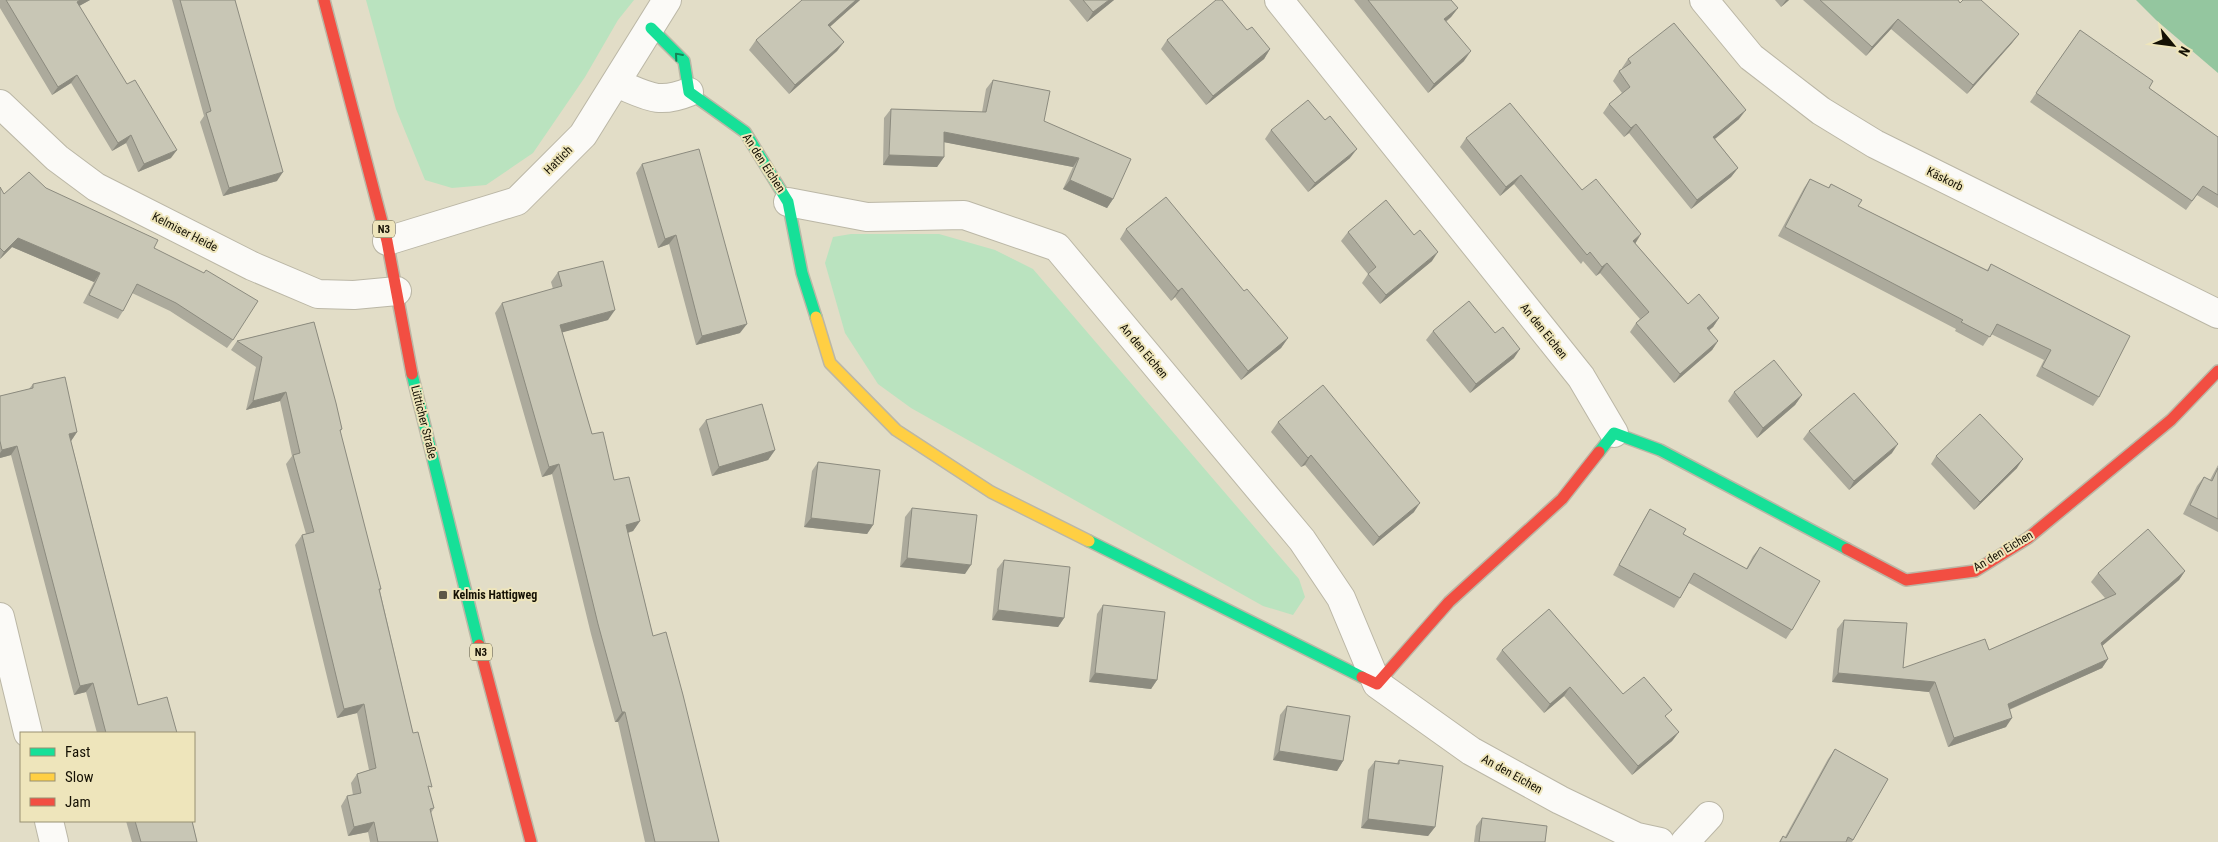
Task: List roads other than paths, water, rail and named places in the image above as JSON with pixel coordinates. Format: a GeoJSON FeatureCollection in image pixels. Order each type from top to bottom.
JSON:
{"type":"FeatureCollection","features":[{"type":"Feature","properties":{"kind":"street","name":"Lütticher Straße"},"geometry":{"type":"LineString","coordinates":[[324,0],[387,241],[410,366],[464,590],[531,842]]}},
{"type":"Feature","properties":{"kind":"street","name":"Hattich"},"geometry":{"type":"LineString","coordinates":[[387,241],[517,201],[583,135],[667,0]]}},
{"type":"Feature","properties":{"kind":"street","name":"An den Eichen"},"geometry":{"type":"LineString","coordinates":[[1279,0],[1581,377],[1614,433],[1660,450],[1906,580],[1975,571],[2028,538],[2171,420],[2218,371]]}},
{"type":"Feature","properties":{"kind":"street","name":"Käskorb"},"geometry":{"type":"LineString","coordinates":[[1704,0],[1751,57],[1821,111],[1875,144],[2218,314]]}},
{"type":"Feature","properties":{"kind":"street"},"geometry":{"type":"LineString","coordinates":[[616,83],[652,98],[672,99],[689,92],[684,61],[651,28]]}},
{"type":"Feature","properties":{"kind":"street","name":"An den Eichen"},"geometry":{"type":"LineString","coordinates":[[689,92],[745,132],[788,202],[802,273],[830,363],[896,430],[991,492],[1377,684],[1471,751],[1560,800],[1636,837],[1660,842]]}},
{"type":"Feature","properties":{"kind":"street","name":"Kelmiser Heide"},"geometry":{"type":"LineString","coordinates":[[0,104],[57,158],[96,187],[252,266],[318,294],[354,295],[397,290]]}},
{"type":"Feature","properties":{"kind":"street","name":"An den Eichen"},"geometry":{"type":"LineString","coordinates":[[788,202],[867,217],[964,215],[1057,247],[1302,540],[1341,598],[1377,684]]}},
{"type":"Feature","properties":{"kind":"street"},"geometry":{"type":"LineString","coordinates":[[1377,684],[1449,602],[1562,499],[1614,433]]}},
{"type":"Feature","properties":{"kind":"street"},"geometry":{"type":"LineString","coordinates":[[0,617],[28,732]]}},
{"type":"Feature","properties":{"kind":"street"},"geometry":{"type":"LineString","coordinates":[[1686,842],[1709,816]]}},
{"type":"Feature","properties":{"kind":"street"},"geometry":{"type":"LineString","coordinates":[[49,822],[54,842]]}},
{"type":"Feature","properties":{"kind":"place","name":"Kelmis Hattigweg"},"geometry":{"type":"Point","coordinates":[443,595]}}]}
